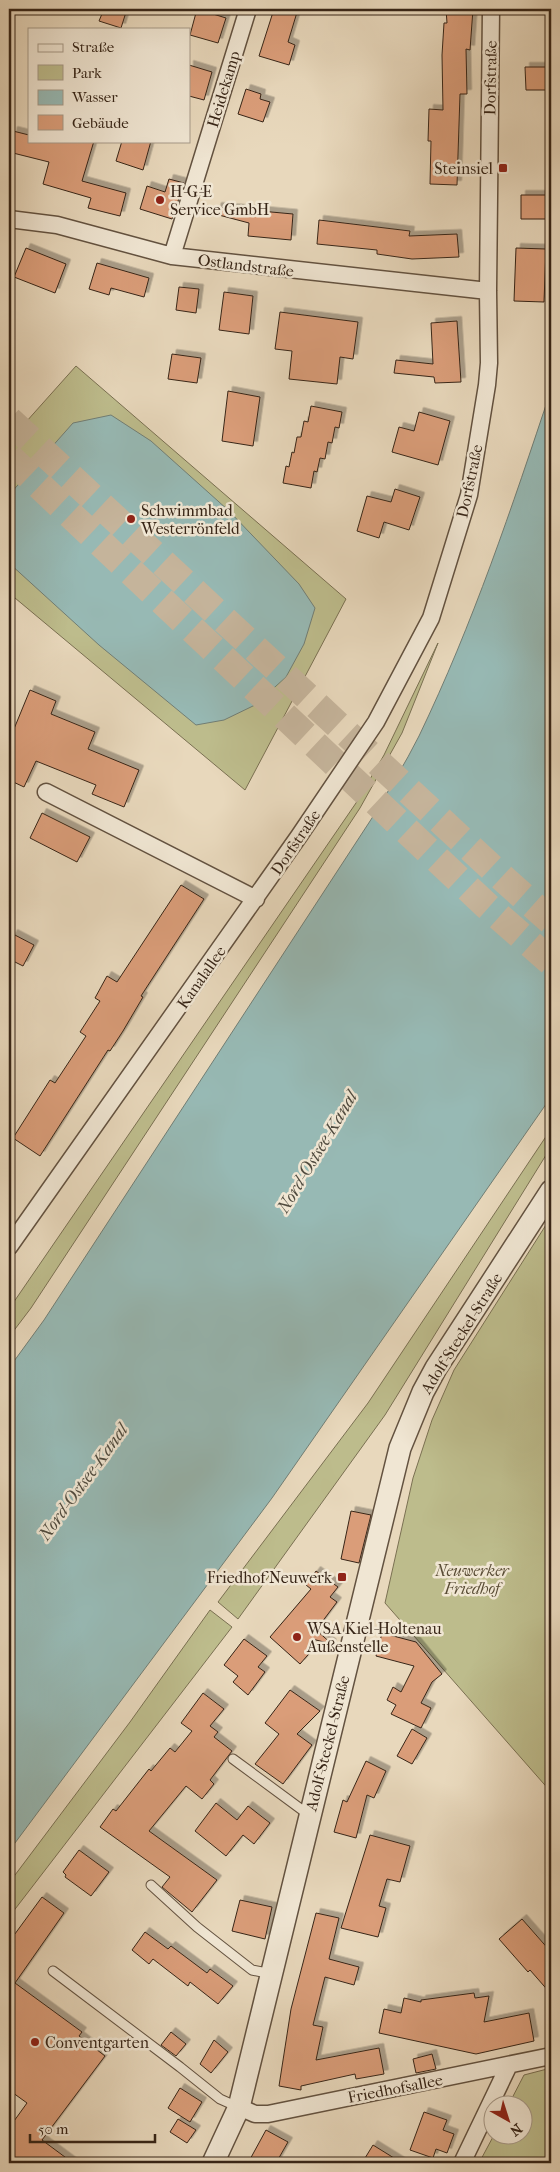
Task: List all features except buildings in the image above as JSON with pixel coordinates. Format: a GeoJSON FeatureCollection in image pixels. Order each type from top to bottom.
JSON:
{"type":"FeatureCollection","features":[{"type":"Feature","properties":{"kind":"street","name":"Heidekamp"},"geometry":{"type":"LineString","coordinates":[[172,256],[248,9]]}},
{"type":"Feature","properties":{"kind":"street","name":"Dorfstraße"},"geometry":{"type":"LineString","coordinates":[[256,899],[376,722],[430,618],[469,495],[488,370],[491,9]]}},
{"type":"Feature","properties":{"kind":"street","name":"Ostlandstraße"},"geometry":{"type":"LineString","coordinates":[[9,219],[57,225],[172,256],[488,291]]}},
{"type":"Feature","properties":{"kind":"street"},"geometry":{"type":"LineString","coordinates":[[46,792],[256,899]]}},
{"type":"Feature","properties":{"kind":"street","name":"Kanalallee"},"geometry":{"type":"LineString","coordinates":[[9,1247],[256,899]]}},
{"type":"Feature","properties":{"kind":"street","name":"Adolf-Steckel-Straße"},"geometry":{"type":"LineString","coordinates":[[213,2163],[239,2107],[400,1448],[423,1392],[436,1368],[551,1191]]}},
{"type":"Feature","properties":{"kind":"street","name":"Friedhofsallee"},"geometry":{"type":"LineString","coordinates":[[239,2107],[254,2114],[268,2114],[551,2056]]}},
{"type":"Feature","properties":{"kind":"street"},"geometry":{"type":"LineString","coordinates":[[462,2163],[509,2065]]}},
{"type":"Feature","properties":{"kind":"lane"},"geometry":{"type":"LineString","coordinates":[[233,1759],[309,1815]]}},
{"type":"Feature","properties":{"kind":"lane"},"geometry":{"type":"LineString","coordinates":[[152,1885],[196,1926],[252,1970],[272,1974]]}},
{"type":"Feature","properties":{"kind":"lane"},"geometry":{"type":"LineString","coordinates":[[53,1971],[220,2099],[239,2107]]}},
{"type":"Feature","properties":{"kind":"green space","name":"Schwimmbad Westerrönfeld"},"geometry":{"type":"Polygon","coordinates":[[[76,366],[346,599],[245,790],[15,598],[9,598],[9,441],[76,366]]]}},
{"type":"Feature","properties":{"kind":"green space"},"geometry":{"type":"Polygon","coordinates":[[[438,643],[402,733],[360,808],[31,1308],[9,1337],[9,1309],[356,803],[384,755],[438,643]]]}},
{"type":"Feature","properties":{"kind":"green space"},"geometry":{"type":"Polygon","coordinates":[[[551,1129],[551,1147],[385,1415],[238,1619],[218,1602],[368,1403],[551,1129]]]}},
{"type":"Feature","properties":{"kind":"green space","name":"Neuwerker Friedhof"},"geometry":{"type":"Polygon","coordinates":[[[551,1217],[551,1792],[385,1603],[413,1478],[432,1420],[454,1370],[551,1217]]]}},
{"type":"Feature","properties":{"kind":"green space"},"geometry":{"type":"Polygon","coordinates":[[[210,1610],[232,1627],[9,1917],[9,1883],[130,1722],[210,1610]]]}},
{"type":"Feature","properties":{"kind":"green space"},"geometry":{"type":"Polygon","coordinates":[[[551,2068],[551,2163],[479,2163],[489,2144],[532,2144],[532,2094],[514,2094],[524,2075],[551,2068]]]}},
{"type":"Feature","properties":{"kind":"water","name":"Nord-Ostsee-Kanal"},"geometry":{"type":"Polygon","coordinates":[[[551,390],[551,1097],[272,1498],[9,1851],[9,1368],[44,1320],[372,818],[408,757],[439,694],[474,608],[551,390]]]}},
{"type":"Feature","properties":{"kind":"water","name":"Schwimmbad Westerrönfeld"},"geometry":{"type":"Polygon","coordinates":[[[111,415],[151,441],[228,510],[299,584],[315,608],[304,644],[286,677],[255,705],[224,720],[196,725],[99,645],[9,563],[9,495],[73,423],[111,415]]]}},
{"type":"Feature","properties":{"kind":"tunnel"},"geometry":{"type":"LineString","coordinates":[[9,420],[551,921]]}},
{"type":"Feature","properties":{"kind":"tunnel"},"geometry":{"type":"LineString","coordinates":[[9,457],[487,906],[551,962]]}},
{"type":"Feature","properties":{"kind":"place","name":"Steinsiel"},"geometry":{"type":"Point","coordinates":[503,168]}},
{"type":"Feature","properties":{"kind":"place","name":"H-G-E Service GmbH"},"geometry":{"type":"Point","coordinates":[160,200]}},
{"type":"Feature","properties":{"kind":"place","name":"Schwimmbad Westerrönfeld"},"geometry":{"type":"Point","coordinates":[131,519]}},
{"type":"Feature","properties":{"kind":"place","name":"Friedhof Neuwerk"},"geometry":{"type":"Point","coordinates":[342,1577]}},
{"type":"Feature","properties":{"kind":"place","name":"WSA Kiel-Holtenau Außenstelle"},"geometry":{"type":"Point","coordinates":[297,1637]}},
{"type":"Feature","properties":{"kind":"place","name":"Conventgarten"},"geometry":{"type":"Point","coordinates":[35,2042]}}]}
